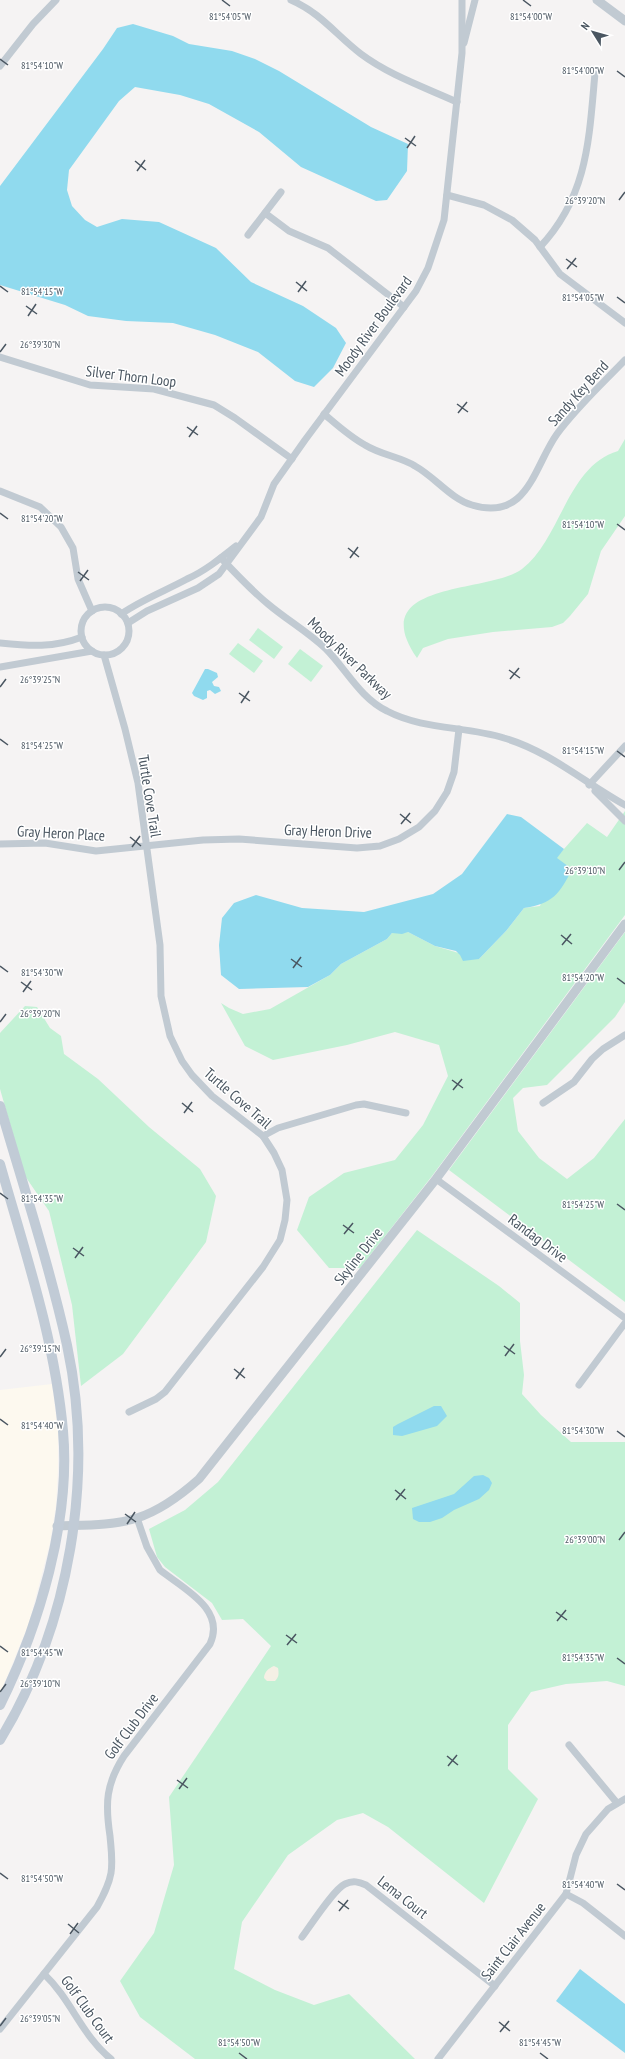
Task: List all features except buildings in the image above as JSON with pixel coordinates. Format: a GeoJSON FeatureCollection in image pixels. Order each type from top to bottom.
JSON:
{"type":"FeatureCollection","features":[{"type":"Feature","properties":{"kind":"main road"},"geometry":{"type":"LineString","coordinates":[[0,1106],[67,1345],[77,1437],[77,1490],[73,1525],[61,1588],[46,1642],[28,1686],[0,1740]]}},
{"type":"Feature","properties":{"kind":"main road"},"geometry":{"type":"LineString","coordinates":[[0,1164],[37,1292],[55,1371],[63,1432],[63,1471],[57,1526],[46,1580],[33,1625],[12,1682],[0,1705]]}},
{"type":"Feature","properties":{"kind":"street"},"geometry":{"type":"LineString","coordinates":[[0,66],[33,24],[56,0]]}},
{"type":"Feature","properties":{"kind":"street"},"geometry":{"type":"LineString","coordinates":[[291,0],[300,2],[324,20],[360,53],[384,69],[456,102]]}},
{"type":"Feature","properties":{"kind":"street"},"geometry":{"type":"LineString","coordinates":[[597,0],[625,21]]}},
{"type":"Feature","properties":{"kind":"street"},"geometry":{"type":"LineString","coordinates":[[462,1],[475,2]]}},
{"type":"Feature","properties":{"kind":"street","name":"Moody River Boulevard"},"geometry":{"type":"LineString","coordinates":[[122,614],[141,600],[224,561],[244,540],[261,517],[274,484],[324,414],[416,291],[428,268],[444,220],[462,53],[462,1]]}},
{"type":"Feature","properties":{"kind":"street","name":"Moody River Boulevard"},"geometry":{"type":"LineString","coordinates":[[462,53],[475,2]]}},
{"type":"Feature","properties":{"kind":"street"},"geometry":{"type":"LineString","coordinates":[[540,247],[562,221],[571,205],[582,175],[589,140],[595,73]]}},
{"type":"Feature","properties":{"kind":"street"},"geometry":{"type":"LineString","coordinates":[[248,235],[281,192]]}},
{"type":"Feature","properties":{"kind":"street"},"geometry":{"type":"LineString","coordinates":[[446,195],[476,202],[498,211],[520,226],[540,247],[560,274],[625,323]]}},
{"type":"Feature","properties":{"kind":"street"},"geometry":{"type":"LineString","coordinates":[[265,213],[296,234],[323,245],[404,307]]}},
{"type":"Feature","properties":{"kind":"street","name":"Silver Thorn Loop"},"geometry":{"type":"LineString","coordinates":[[0,357],[90,386],[154,389],[214,405],[235,418],[292,459]]}},
{"type":"Feature","properties":{"kind":"street","name":"Sandy Key Bend"},"geometry":{"type":"LineString","coordinates":[[324,414],[365,445],[388,457],[415,465],[459,498],[471,505],[488,508],[502,506],[523,494],[533,480],[556,435],[625,360]]}},
{"type":"Feature","properties":{"kind":"street"},"geometry":{"type":"LineString","coordinates":[[0,491],[40,507],[61,527],[73,548],[78,579],[92,611]]}},
{"type":"Feature","properties":{"kind":"street","name":"Moody River Boulevard"},"geometry":{"type":"LineString","coordinates":[[128,623],[147,611],[198,588],[219,574],[224,561]]}},
{"type":"Feature","properties":{"kind":"street","name":"Moody River Parkway"},"geometry":{"type":"LineString","coordinates":[[224,561],[254,592],[308,633],[327,650],[362,691],[374,703],[386,711],[414,722],[484,732],[531,748],[625,805]]}},
{"type":"Feature","properties":{"kind":"street"},"geometry":{"type":"LineString","coordinates":[[107,608],[122,614],[128,623],[129,635],[126,643],[115,653],[104,655],[92,651],[85,645],[81,629],[84,621],[92,611],[107,608]]}},
{"type":"Feature","properties":{"kind":"street"},"geometry":{"type":"LineString","coordinates":[[0,643],[30,646],[52,646],[82,637]]}},
{"type":"Feature","properties":{"kind":"street"},"geometry":{"type":"LineString","coordinates":[[0,667],[92,651]]}},
{"type":"Feature","properties":{"kind":"street","name":"Turtle Cove Trail"},"geometry":{"type":"LineString","coordinates":[[104,655],[125,729],[138,783],[145,845],[160,945],[162,1004],[170,1036],[182,1061],[202,1087],[219,1103],[247,1122],[263,1136],[278,1159],[286,1189],[287,1210],[280,1240],[263,1267],[166,1392],[129,1412]]}},
{"type":"Feature","properties":{"kind":"street"},"geometry":{"type":"LineString","coordinates":[[0,662],[13,665]]}},
{"type":"Feature","properties":{"kind":"street","name":"Gray Heron Drive"},"geometry":{"type":"LineString","coordinates":[[145,845],[203,840],[239,839],[357,848],[380,846],[399,839],[419,827],[435,811],[447,792],[454,772],[458,729]]}},
{"type":"Feature","properties":{"kind":"street"},"geometry":{"type":"LineString","coordinates":[[590,785],[625,746]]}},
{"type":"Feature","properties":{"kind":"street","name":"Moody River Parkway"},"geometry":{"type":"LineString","coordinates":[[590,785],[625,821]]}},
{"type":"Feature","properties":{"kind":"street","name":"Gray Heron Place"},"geometry":{"type":"LineString","coordinates":[[0,844],[45,843],[96,851],[145,845]]}},
{"type":"Feature","properties":{"kind":"street","name":"Skyline Drive"},"geometry":{"type":"LineString","coordinates":[[57,1526],[137,1518],[180,1494],[198,1480],[211,1467],[436,1179],[625,924]]}},
{"type":"Feature","properties":{"kind":"street"},"geometry":{"type":"LineString","coordinates":[[543,1104],[574,1082],[592,1059],[603,1049],[625,1035]]}},
{"type":"Feature","properties":{"kind":"street"},"geometry":{"type":"LineString","coordinates":[[263,1136],[278,1128],[356,1105],[364,1104],[406,1113]]}},
{"type":"Feature","properties":{"kind":"street","name":"Randag Drive"},"geometry":{"type":"LineString","coordinates":[[436,1179],[625,1318]]}},
{"type":"Feature","properties":{"kind":"street"},"geometry":{"type":"LineString","coordinates":[[579,1385],[625,1323]]}},
{"type":"Feature","properties":{"kind":"street","name":"Golf Club Drive"},"geometry":{"type":"LineString","coordinates":[[0,2029],[97,1907],[109,1881],[112,1854],[107,1804],[108,1791],[113,1773],[124,1756],[210,1644],[215,1635],[215,1622],[208,1609],[160,1570],[154,1563],[137,1518]]}},
{"type":"Feature","properties":{"kind":"street"},"geometry":{"type":"LineString","coordinates":[[569,1745],[616,1803]]}},
{"type":"Feature","properties":{"kind":"street","name":"Saint Clair Avenue"},"geometry":{"type":"LineString","coordinates":[[438,2059],[566,1894],[572,1866],[581,1843],[600,1817],[616,1803],[625,1799]]}},
{"type":"Feature","properties":{"kind":"street","name":"Lema Court"},"geometry":{"type":"LineString","coordinates":[[302,1937],[339,1888],[351,1882],[358,1882],[366,1885],[495,1986]]}},
{"type":"Feature","properties":{"kind":"street"},"geometry":{"type":"LineString","coordinates":[[566,1894],[583,1902],[625,1936]]}},
{"type":"Feature","properties":{"kind":"street","name":"Golf Club Court"},"geometry":{"type":"LineString","coordinates":[[44,1974],[62,1995],[90,2040],[111,2059]]}},
{"type":"Feature","properties":{"kind":"shaded area"},"geometry":{"type":"Polygon","coordinates":[[[52,1384],[58,1432],[58,1470],[56,1505],[50,1543],[29,1623],[0,1694],[0,1390],[52,1384]]]}},
{"type":"Feature","properties":{"kind":"green space"},"geometry":{"type":"Polygon","coordinates":[[[625,439],[625,516],[601,551],[588,594],[570,616],[563,623],[552,627],[493,632],[448,639],[423,648],[417,658],[405,633],[406,615],[418,602],[437,594],[506,577],[522,569],[535,556],[546,540],[575,487],[587,472],[601,459],[618,451],[625,439]]]}},
{"type":"Feature","properties":{"kind":"green space"},"geometry":{"type":"Polygon","coordinates":[[[258,628],[283,647],[274,659],[249,640],[258,628]]]}},
{"type":"Feature","properties":{"kind":"green space"},"geometry":{"type":"Polygon","coordinates":[[[238,643],[263,661],[254,673],[229,654],[238,643]]]}},
{"type":"Feature","properties":{"kind":"green space"},"geometry":{"type":"Polygon","coordinates":[[[300,649],[323,666],[311,682],[288,664],[300,649]]]}},
{"type":"Feature","properties":{"kind":"green space"},"geometry":{"type":"Polygon","coordinates":[[[625,811],[625,915],[432,1176],[360,1268],[329,1268],[297,1230],[309,1197],[344,1173],[395,1160],[423,1125],[448,1076],[439,1045],[395,1032],[347,1045],[273,1060],[245,1046],[221,1003],[243,1014],[270,1009],[330,975],[341,964],[387,939],[392,933],[408,932],[435,946],[479,959],[506,931],[524,908],[540,906],[556,858],[587,823],[607,837],[625,811]]]}},
{"type":"Feature","properties":{"kind":"green space"},"geometry":{"type":"Polygon","coordinates":[[[625,932],[625,1002],[615,1017],[547,1085],[523,1088],[513,1098],[518,1131],[539,1158],[567,1179],[594,1158],[625,1119],[625,1302],[449,1170],[625,932]]]}},
{"type":"Feature","properties":{"kind":"green space"},"geometry":{"type":"Polygon","coordinates":[[[25,1006],[37,1007],[50,1028],[61,1036],[64,1054],[98,1079],[149,1127],[200,1169],[216,1196],[206,1242],[123,1354],[81,1386],[72,1305],[49,1211],[25,1176],[0,1089],[0,1033],[25,1006]]]}},
{"type":"Feature","properties":{"kind":"green space"},"geometry":{"type":"Polygon","coordinates":[[[417,1230],[499,1286],[520,1303],[520,1341],[524,1375],[522,1394],[541,1415],[571,1442],[625,1442],[625,1686],[607,1681],[566,1684],[531,1692],[508,1725],[508,1769],[538,1799],[484,1903],[388,1827],[363,1813],[337,1820],[288,1855],[242,1922],[234,1969],[275,1990],[314,2005],[349,1994],[415,2059],[195,2059],[140,2017],[120,1981],[154,1933],[174,1865],[169,1797],[271,1646],[243,1619],[222,1620],[212,1603],[165,1567],[157,1557],[149,1529],[185,1510],[218,1482],[417,1230]]]}},
{"type":"Feature","properties":{"kind":"sand"},"geometry":{"type":"Polygon","coordinates":[[[274,1666],[278,1668],[279,1673],[277,1678],[275,1681],[267,1681],[264,1678],[265,1674],[274,1666]]]}},
{"type":"Feature","properties":{"kind":"water"},"geometry":{"type":"Polygon","coordinates":[[[133,24],[173,36],[189,44],[232,51],[255,59],[279,71],[371,127],[408,144],[407,171],[387,200],[376,201],[301,167],[259,132],[209,104],[180,95],[135,87],[119,101],[69,170],[67,190],[72,206],[85,220],[97,227],[122,219],[159,222],[216,248],[251,282],[303,306],[336,328],[346,343],[333,368],[314,387],[295,381],[258,352],[215,335],[173,323],[126,321],[88,316],[65,305],[0,285],[0,186],[103,49],[117,28],[133,24]]]}},
{"type":"Feature","properties":{"kind":"water"},"geometry":{"type":"Polygon","coordinates":[[[205,669],[217,673],[218,677],[212,682],[214,686],[219,687],[221,691],[215,694],[210,690],[207,691],[207,698],[203,700],[194,696],[192,693],[205,669]]]}},
{"type":"Feature","properties":{"kind":"water"},"geometry":{"type":"Polygon","coordinates":[[[507,814],[521,817],[564,849],[557,858],[572,869],[559,891],[554,896],[542,904],[524,908],[506,931],[479,959],[463,961],[456,951],[435,946],[408,932],[402,934],[392,933],[387,939],[341,964],[330,975],[308,987],[239,989],[221,975],[219,945],[222,918],[234,903],[256,895],[302,908],[364,912],[433,894],[462,874],[507,814]]]}},
{"type":"Feature","properties":{"kind":"water"},"geometry":{"type":"Polygon","coordinates":[[[434,1406],[441,1406],[447,1416],[437,1426],[402,1436],[393,1435],[393,1427],[434,1406]]]}},
{"type":"Feature","properties":{"kind":"water"},"geometry":{"type":"Polygon","coordinates":[[[483,1475],[489,1478],[492,1483],[489,1490],[479,1499],[454,1510],[442,1518],[430,1522],[419,1522],[413,1519],[412,1508],[454,1494],[474,1476],[483,1475]]]}},
{"type":"Feature","properties":{"kind":"water"},"geometry":{"type":"Polygon","coordinates":[[[580,1969],[625,2004],[625,2053],[556,2001],[580,1969]]]}}]}
